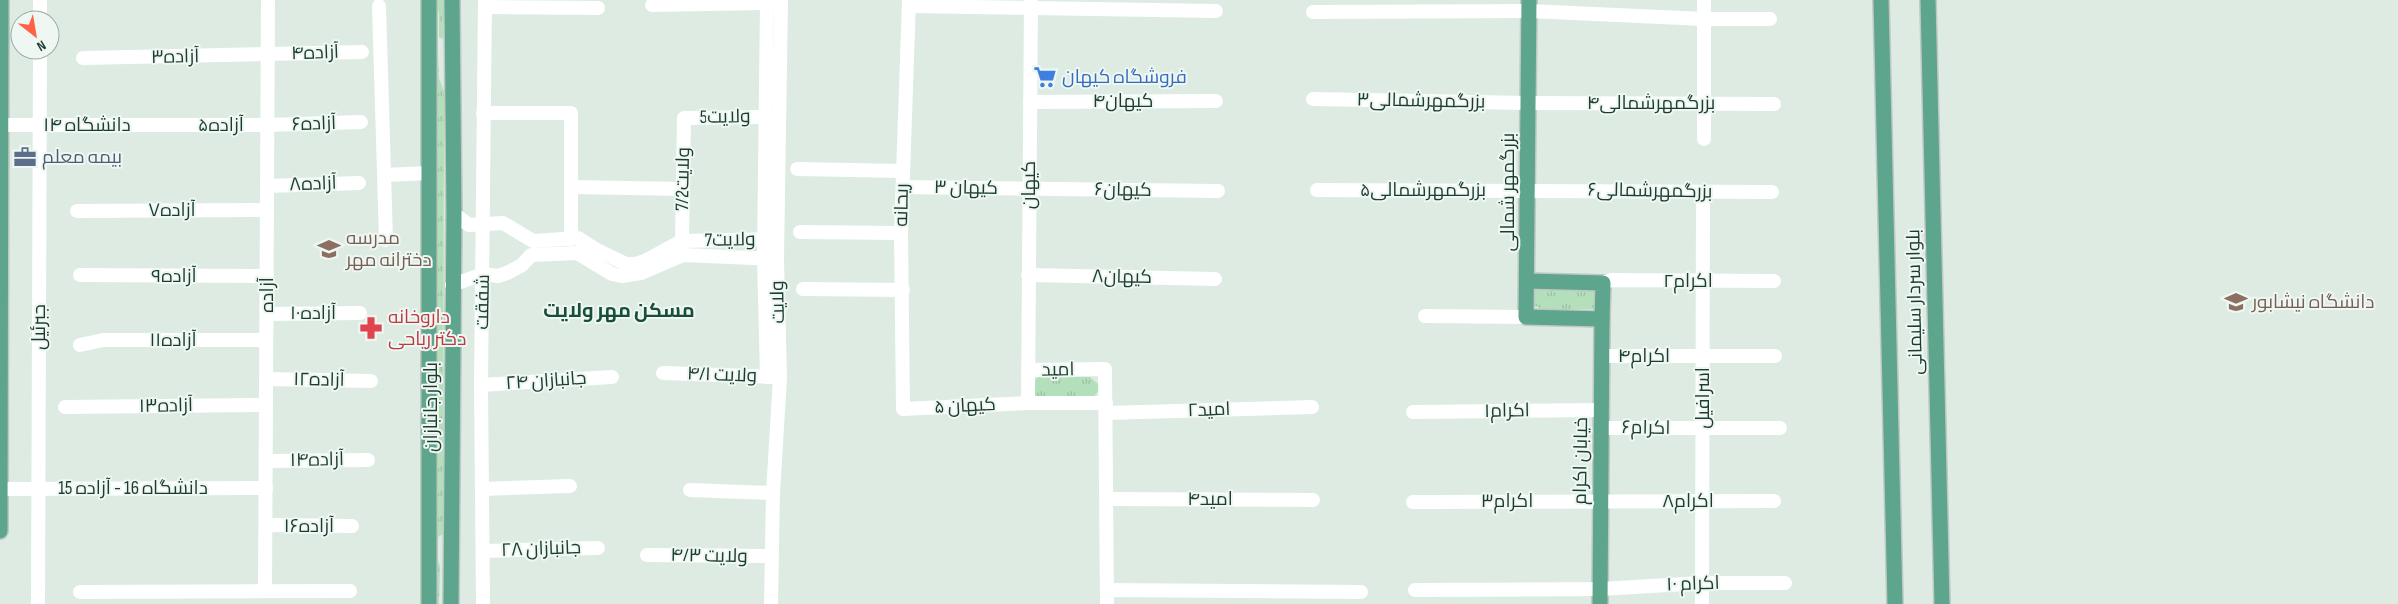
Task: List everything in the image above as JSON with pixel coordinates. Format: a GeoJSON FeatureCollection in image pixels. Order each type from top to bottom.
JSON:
{"type":"FeatureCollection","features":[{"type":"Feature","properties":{"kind":"main road"},"geometry":{"type":"LineString","coordinates":[[0,531],[1,0]]}},
{"type":"Feature","properties":{"kind":"main road","name":"بلوار جانبازان"},"geometry":{"type":"LineString","coordinates":[[428,604],[429,0]]}},
{"type":"Feature","properties":{"kind":"main road","name":"بلوار جانبازان"},"geometry":{"type":"LineString","coordinates":[[451,604],[454,214],[452,0]]}},
{"type":"Feature","properties":{"kind":"main road","name":"بلوار سردار سلیمانی"},"geometry":{"type":"LineString","coordinates":[[1881,0],[1895,604]]}},
{"type":"Feature","properties":{"kind":"main road","name":"بلوار سردار سلیمانی"},"geometry":{"type":"LineString","coordinates":[[1928,0],[1942,604]]}},
{"type":"Feature","properties":{"kind":"main road","name":"بزرگمهر شمالی"},"geometry":{"type":"LineString","coordinates":[[1527,281],[1529,6]]}},
{"type":"Feature","properties":{"kind":"main road"},"geometry":{"type":"LineString","coordinates":[[429,48],[453,47]]}},
{"type":"Feature","properties":{"kind":"main road"},"geometry":{"type":"LineString","coordinates":[[1602,319],[1526,317],[1527,281],[1603,283]]}},
{"type":"Feature","properties":{"kind":"main road","name":"خیابان اکرام"},"geometry":{"type":"LineString","coordinates":[[1600,604],[1603,283]]}},
{"type":"Feature","properties":{"kind":"main road"},"geometry":{"type":"LineString","coordinates":[[429,547],[451,547]]}},
{"type":"Feature","properties":{"kind":"street","name":"آزاده"},"geometry":{"type":"LineString","coordinates":[[266,590],[268,0]]}},
{"type":"Feature","properties":{"kind":"street","name":"ولایت"},"geometry":{"type":"LineString","coordinates":[[771,604],[774,377],[770,239],[781,0]]}},
{"type":"Feature","properties":{"kind":"street"},"geometry":{"type":"LineString","coordinates":[[1704,0],[1704,139]]}},
{"type":"Feature","properties":{"kind":"street"},"geometry":{"type":"LineString","coordinates":[[652,5],[767,2],[765,117],[770,239]]}},
{"type":"Feature","properties":{"kind":"street"},"geometry":{"type":"LineString","coordinates":[[485,3],[598,8]]}},
{"type":"Feature","properties":{"kind":"street","name":"شفقت"},"geometry":{"type":"LineString","coordinates":[[483,604],[481,385],[485,3]]}},
{"type":"Feature","properties":{"kind":"street"},"geometry":{"type":"LineString","coordinates":[[909,3],[1216,11]]}},
{"type":"Feature","properties":{"kind":"street","name":"ریحانه"},"geometry":{"type":"LineString","coordinates":[[903,409],[901,233],[909,3]]}},
{"type":"Feature","properties":{"kind":"street","name":"کیهان"},"geometry":{"type":"LineString","coordinates":[[1028,370],[1030,5]]}},
{"type":"Feature","properties":{"kind":"street"},"geometry":{"type":"LineString","coordinates":[[379,6],[386,240]]}},
{"type":"Feature","properties":{"kind":"street"},"geometry":{"type":"LineString","coordinates":[[1313,12],[1529,6],[1704,19],[1770,19]]}},
{"type":"Feature","properties":{"kind":"street","name":"آزاده۴"},"geometry":{"type":"LineString","coordinates":[[268,55],[362,52]]}},
{"type":"Feature","properties":{"kind":"street","name":"آزاده۳"},"geometry":{"type":"LineString","coordinates":[[83,58],[268,55]]}},
{"type":"Feature","properties":{"kind":"street","name":"جبرئیل"},"geometry":{"type":"LineString","coordinates":[[38,604],[40,60]]}},
{"type":"Feature","properties":{"kind":"street","name":"بزرگمهرشمالی۳"},"geometry":{"type":"LineString","coordinates":[[1314,100],[1528,104]]}},
{"type":"Feature","properties":{"kind":"street","name":"کیهان۴"},"geometry":{"type":"LineString","coordinates":[[1030,102],[1216,101]]}},
{"type":"Feature","properties":{"kind":"street","name":"بزرگمهرشمالی۴"},"geometry":{"type":"LineString","coordinates":[[1528,104],[1774,104]]}},
{"type":"Feature","properties":{"kind":"street"},"geometry":{"type":"LineString","coordinates":[[483,113],[571,113],[571,239]]}},
{"type":"Feature","properties":{"kind":"street","name":"ولایت5"},"geometry":{"type":"LineString","coordinates":[[684,118],[765,117]]}},
{"type":"Feature","properties":{"kind":"street","name":"ولایت7/2"},"geometry":{"type":"LineString","coordinates":[[683,248],[684,118]]}},
{"type":"Feature","properties":{"kind":"street","name":"آزاده۶"},"geometry":{"type":"LineString","coordinates":[[268,125],[361,122]]}},
{"type":"Feature","properties":{"kind":"street","name":"دانشگاه ۱۴"},"geometry":{"type":"LineString","coordinates":[[0,125],[174,125]]}},
{"type":"Feature","properties":{"kind":"street","name":"آزاده۵"},"geometry":{"type":"LineString","coordinates":[[174,125],[268,125]]}},
{"type":"Feature","properties":{"kind":"street"},"geometry":{"type":"LineString","coordinates":[[797,169],[903,171]]}},
{"type":"Feature","properties":{"kind":"street"},"geometry":{"type":"LineString","coordinates":[[384,175],[429,173]]}},
{"type":"Feature","properties":{"kind":"street","name":"آزاده۸"},"geometry":{"type":"LineString","coordinates":[[267,186],[360,183]]}},
{"type":"Feature","properties":{"kind":"street"},"geometry":{"type":"LineString","coordinates":[[571,187],[683,189]]}},
{"type":"Feature","properties":{"kind":"street","name":"کیهان ۳"},"geometry":{"type":"LineString","coordinates":[[903,187],[1029,189]]}},
{"type":"Feature","properties":{"kind":"street","name":"کیهان۶"},"geometry":{"type":"LineString","coordinates":[[1029,189],[1218,191]]}},
{"type":"Feature","properties":{"kind":"street","name":"بزرگمهرشمالی۵"},"geometry":{"type":"LineString","coordinates":[[1318,190],[1528,190]]}},
{"type":"Feature","properties":{"kind":"street","name":"بزرگمهرشمالی۶"},"geometry":{"type":"LineString","coordinates":[[1528,190],[1772,192]]}},
{"type":"Feature","properties":{"kind":"street","name":"اسرافیل"},"geometry":{"type":"LineString","coordinates":[[1702,604],[1703,192]]}},
{"type":"Feature","properties":{"kind":"street","name":"آزاده۷"},"geometry":{"type":"LineString","coordinates":[[77,211],[267,210]]}},
{"type":"Feature","properties":{"kind":"street"},"geometry":{"type":"LineString","coordinates":[[454,214],[469,225],[503,223],[533,241],[578,238],[595,250],[626,264],[636,264],[683,248]]}},
{"type":"Feature","properties":{"kind":"street"},"geometry":{"type":"LineString","coordinates":[[800,232],[901,233]]}},
{"type":"Feature","properties":{"kind":"street","name":"ولایت7"},"geometry":{"type":"LineString","coordinates":[[683,248],[770,239]]}},
{"type":"Feature","properties":{"kind":"street"},"geometry":{"type":"LineString","coordinates":[[452,285],[483,274],[498,276],[507,273],[522,265],[531,255],[578,253],[612,274],[622,276],[641,272],[683,248]]}},
{"type":"Feature","properties":{"kind":"street","name":"ولایت7"},"geometry":{"type":"LineString","coordinates":[[683,248],[770,259]]}},
{"type":"Feature","properties":{"kind":"street","name":"کیهان۸"},"geometry":{"type":"LineString","coordinates":[[1028,274],[1215,279]]}},
{"type":"Feature","properties":{"kind":"street","name":"آزاده۹"},"geometry":{"type":"LineString","coordinates":[[80,276],[267,276]]}},
{"type":"Feature","properties":{"kind":"street","name":"اکرام۲"},"geometry":{"type":"LineString","coordinates":[[1603,283],[1611,280],[1774,281]]}},
{"type":"Feature","properties":{"kind":"street"},"geometry":{"type":"LineString","coordinates":[[803,289],[903,290]]}},
{"type":"Feature","properties":{"kind":"street","name":"آزاده۱۰"},"geometry":{"type":"LineString","coordinates":[[267,314],[360,313]]}},
{"type":"Feature","properties":{"kind":"street"},"geometry":{"type":"LineString","coordinates":[[1425,316],[1526,317]]}},
{"type":"Feature","properties":{"kind":"street","name":"آزاده۱۱"},"geometry":{"type":"LineString","coordinates":[[80,345],[103,340],[266,340]]}},
{"type":"Feature","properties":{"kind":"street","name":"اکرام۴"},"geometry":{"type":"LineString","coordinates":[[1602,356],[1775,356]]}},
{"type":"Feature","properties":{"kind":"street","name":"امید"},"geometry":{"type":"LineString","coordinates":[[1106,408],[1028,404],[1028,370],[1105,369],[1106,408],[1107,499],[1107,597]]}},
{"type":"Feature","properties":{"kind":"street","name":"ولایت ۴/۱"},"geometry":{"type":"LineString","coordinates":[[663,373],[774,377]]}},
{"type":"Feature","properties":{"kind":"street","name":"جانبازان ۲۴"},"geometry":{"type":"LineString","coordinates":[[481,385],[612,377]]}},
{"type":"Feature","properties":{"kind":"street","name":"آزاده۱۲"},"geometry":{"type":"LineString","coordinates":[[266,379],[371,381]]}},
{"type":"Feature","properties":{"kind":"street","name":"کیهان ۵"},"geometry":{"type":"LineString","coordinates":[[903,409],[1028,404]]}},
{"type":"Feature","properties":{"kind":"street","name":"آزاده۱۳"},"geometry":{"type":"LineString","coordinates":[[65,407],[266,405]]}},
{"type":"Feature","properties":{"kind":"street","name":"امید۲"},"geometry":{"type":"LineString","coordinates":[[1106,408],[1312,407]]}},
{"type":"Feature","properties":{"kind":"street","name":"اکرام۱"},"geometry":{"type":"LineString","coordinates":[[1413,412],[1602,410]]}},
{"type":"Feature","properties":{"kind":"street","name":"اکرام۶"},"geometry":{"type":"LineString","coordinates":[[1602,428],[1780,428]]}},
{"type":"Feature","properties":{"kind":"street","name":"آزاده۱۴"},"geometry":{"type":"LineString","coordinates":[[266,461],[368,460]]}},
{"type":"Feature","properties":{"kind":"street"},"geometry":{"type":"LineString","coordinates":[[482,489],[570,486]]}},
{"type":"Feature","properties":{"kind":"street","name":"دانشگاه 16 - آزاده 15"},"geometry":{"type":"LineString","coordinates":[[0,489],[266,488]]}},
{"type":"Feature","properties":{"kind":"street"},"geometry":{"type":"LineString","coordinates":[[690,490],[773,492]]}},
{"type":"Feature","properties":{"kind":"street","name":"امید۴"},"geometry":{"type":"LineString","coordinates":[[1107,499],[1313,500]]}},
{"type":"Feature","properties":{"kind":"street","name":"اکرام۳"},"geometry":{"type":"LineString","coordinates":[[1413,502],[1601,500]]}},
{"type":"Feature","properties":{"kind":"street","name":"اکرام۸"},"geometry":{"type":"LineString","coordinates":[[1601,500],[1774,501]]}},
{"type":"Feature","properties":{"kind":"street","name":"آزاده۱۶"},"geometry":{"type":"LineString","coordinates":[[266,525],[352,526]]}},
{"type":"Feature","properties":{"kind":"street","name":"جانبازان ۲۸"},"geometry":{"type":"LineString","coordinates":[[483,551],[598,548]]}},
{"type":"Feature","properties":{"kind":"street","name":"ولایت ۴/۳"},"geometry":{"type":"LineString","coordinates":[[647,555],[772,556]]}},
{"type":"Feature","properties":{"kind":"street","name":"اکرام ۱۰"},"geometry":{"type":"LineString","coordinates":[[1415,590],[1600,589],[1702,583],[1785,583]]}},
{"type":"Feature","properties":{"kind":"street"},"geometry":{"type":"LineString","coordinates":[[80,592],[350,591]]}},
{"type":"Feature","properties":{"kind":"street"},"geometry":{"type":"LineString","coordinates":[[1107,597],[1361,592]]}},
{"type":"Feature","properties":{"kind":"green space"},"geometry":{"type":"Polygon","coordinates":[[[435,0],[444,0],[443,39],[439,37],[439,13],[435,0]]]}},
{"type":"Feature","properties":{"kind":"green space"},"geometry":{"type":"Polygon","coordinates":[[[436,53],[438,54],[439,78],[444,91],[443,534],[438,537],[436,535],[436,53]]]}},
{"type":"Feature","properties":{"kind":"green space"},"geometry":{"type":"Polygon","coordinates":[[[1541,288],[1594,289],[1599,292],[1598,306],[1593,309],[1542,309],[1535,306],[1532,297],[1535,290],[1541,288]]]}},
{"type":"Feature","properties":{"kind":"green space"},"geometry":{"type":"Polygon","coordinates":[[[1039,377],[1090,377],[1099,385],[1099,390],[1092,399],[1033,396],[1032,381],[1039,377]]]}},
{"type":"Feature","properties":{"kind":"green space"},"geometry":{"type":"Polygon","coordinates":[[[437,557],[440,567],[439,604],[433,604],[435,558],[437,557]]]}},
{"type":"Feature","properties":{"kind":"place","name":"فروشگاه کیهان"},"geometry":{"type":"Point","coordinates":[1045,77]}},
{"type":"Feature","properties":{"kind":"place","name":"بیمه معلم"},"geometry":{"type":"Point","coordinates":[25,157]}},
{"type":"Feature","properties":{"kind":"place","name":"مدرسه دخترانه مهر"},"geometry":{"type":"Point","coordinates":[329,249]}},
{"type":"Feature","properties":{"kind":"place","name":"دانشگاه نیشابور"},"geometry":{"type":"Point","coordinates":[2236,302]}},
{"type":"Feature","properties":{"kind":"place","name":"داروخانه دکتر ریاحی"},"geometry":{"type":"Point","coordinates":[371,328]}},
{"type":"Feature","properties":{"kind":"district","name":"مسکن مهر ولایت"},"geometry":{"type":"Point","coordinates":[619,311]}}]}
